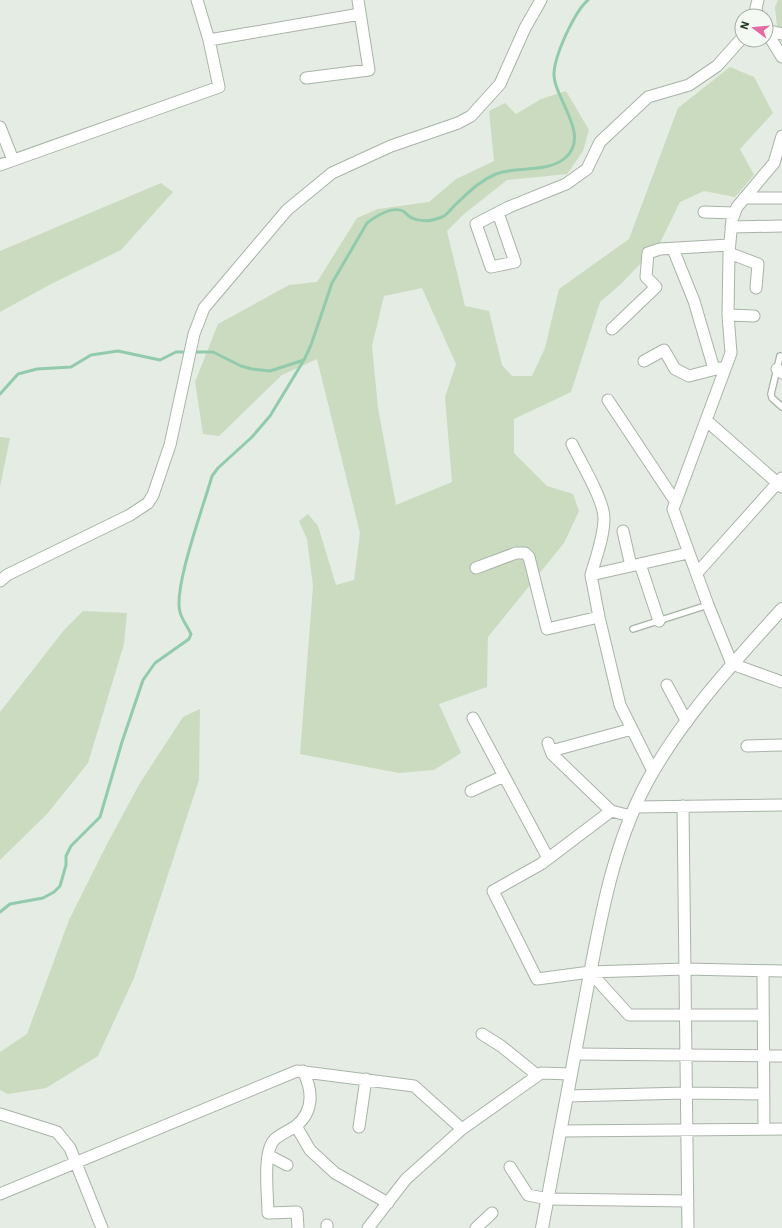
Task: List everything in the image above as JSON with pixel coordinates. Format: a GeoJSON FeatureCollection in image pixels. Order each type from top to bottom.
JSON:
{"type":"FeatureCollection","features":[{"type":"Feature","properties":{"kind":"street"},"geometry":{"type":"LineString","coordinates":[[0,165],[219,86],[209,40],[197,0]]}},
{"type":"Feature","properties":{"kind":"street"},"geometry":{"type":"LineString","coordinates":[[306,78],[369,70],[358,0]]}},
{"type":"Feature","properties":{"kind":"street"},"geometry":{"type":"LineString","coordinates":[[0,581],[7,575],[130,515],[148,503],[154,495],[170,445],[194,334],[204,308],[288,210],[332,173],[391,146],[458,123],[471,116],[500,84],[525,28],[541,0]]}},
{"type":"Feature","properties":{"kind":"street"},"geometry":{"type":"LineString","coordinates":[[209,40],[360,14]]}},
{"type":"Feature","properties":{"kind":"street"},"geometry":{"type":"LineString","coordinates":[[774,44],[782,56]]}},
{"type":"Feature","properties":{"kind":"street"},"geometry":{"type":"LineString","coordinates":[[498,213],[515,262],[491,267],[476,224],[498,213],[566,184],[586,169],[600,142],[648,97],[689,85],[717,66],[734,47]]}},
{"type":"Feature","properties":{"kind":"street"},"geometry":{"type":"LineString","coordinates":[[0,127],[13,160]]}},
{"type":"Feature","properties":{"kind":"street"},"geometry":{"type":"LineString","coordinates":[[782,136],[774,163],[744,198],[734,213],[729,249],[728,315],[731,353],[707,421],[673,509],[688,552],[698,573],[708,605],[732,664],[782,682]]}},
{"type":"Feature","properties":{"kind":"street"},"geometry":{"type":"LineString","coordinates":[[744,198],[782,198]]}},
{"type":"Feature","properties":{"kind":"street"},"geometry":{"type":"LineString","coordinates":[[704,212],[734,213]]}},
{"type":"Feature","properties":{"kind":"street"},"geometry":{"type":"LineString","coordinates":[[731,227],[782,226]]}},
{"type":"Feature","properties":{"kind":"street"},"geometry":{"type":"LineString","coordinates":[[673,249],[694,301],[714,370]]}},
{"type":"Feature","properties":{"kind":"street"},"geometry":{"type":"LineString","coordinates":[[612,329],[656,286],[646,277],[648,253],[673,249],[729,249],[758,264],[756,288]]}},
{"type":"Feature","properties":{"kind":"street"},"geometry":{"type":"LineString","coordinates":[[728,315],[754,316]]}},
{"type":"Feature","properties":{"kind":"street"},"geometry":{"type":"LineString","coordinates":[[644,361],[664,350],[676,369],[689,376],[727,366]]}},
{"type":"Feature","properties":{"kind":"street"},"geometry":{"type":"LineString","coordinates":[[608,400],[675,501]]}},
{"type":"Feature","properties":{"kind":"street"},"geometry":{"type":"LineString","coordinates":[[698,573],[781,483],[707,421]]}},
{"type":"Feature","properties":{"kind":"street"},"geometry":{"type":"LineString","coordinates":[[572,444],[599,500],[604,516],[603,530],[591,575],[599,617],[620,705],[653,771]]}},
{"type":"Feature","properties":{"kind":"street"},"geometry":{"type":"LineString","coordinates":[[623,531],[659,621]]}},
{"type":"Feature","properties":{"kind":"street"},"geometry":{"type":"LineString","coordinates":[[591,575],[688,552]]}},
{"type":"Feature","properties":{"kind":"street"},"geometry":{"type":"LineString","coordinates":[[476,568],[516,553],[525,553],[529,557],[547,629],[599,617]]}},
{"type":"Feature","properties":{"kind":"street"},"geometry":{"type":"LineString","coordinates":[[542,1228],[590,972],[609,886],[633,811],[653,771],[687,722],[732,664],[782,609]]}},
{"type":"Feature","properties":{"kind":"street"},"geometry":{"type":"LineString","coordinates":[[667,685],[687,722]]}},
{"type":"Feature","properties":{"kind":"street"},"geometry":{"type":"LineString","coordinates":[[473,718],[548,858]]}},
{"type":"Feature","properties":{"kind":"street"},"geometry":{"type":"LineString","coordinates":[[611,811],[552,754],[550,747],[632,729]]}},
{"type":"Feature","properties":{"kind":"street"},"geometry":{"type":"LineString","coordinates":[[747,746],[782,745]]}},
{"type":"Feature","properties":{"kind":"street"},"geometry":{"type":"LineString","coordinates":[[471,791],[504,776]]}},
{"type":"Feature","properties":{"kind":"street"},"geometry":{"type":"LineString","coordinates":[[782,805],[683,806],[633,811],[611,811],[548,858],[492,891],[537,979],[590,972],[685,969],[782,971]]}},
{"type":"Feature","properties":{"kind":"street"},"geometry":{"type":"LineString","coordinates":[[683,806],[688,1228]]}},
{"type":"Feature","properties":{"kind":"street"},"geometry":{"type":"LineString","coordinates":[[763,971],[764,1129]]}},
{"type":"Feature","properties":{"kind":"street"},"geometry":{"type":"LineString","coordinates":[[590,972],[629,1015],[763,1015]]}},
{"type":"Feature","properties":{"kind":"street"},"geometry":{"type":"LineString","coordinates":[[482,1034],[501,1046],[537,1075]]}},
{"type":"Feature","properties":{"kind":"street"},"geometry":{"type":"LineString","coordinates":[[575,1054],[782,1056]]}},
{"type":"Feature","properties":{"kind":"street"},"geometry":{"type":"LineString","coordinates":[[0,1194],[298,1071],[414,1086],[462,1129]]}},
{"type":"Feature","properties":{"kind":"street"},"geometry":{"type":"LineString","coordinates":[[298,1228],[297,1212],[268,1213],[268,1155],[270,1146],[275,1140],[305,1119],[311,1102],[309,1082],[303,1071]]}},
{"type":"Feature","properties":{"kind":"street"},"geometry":{"type":"LineString","coordinates":[[368,1228],[406,1179],[462,1129],[541,1072],[571,1074]]}},
{"type":"Feature","properties":{"kind":"street"},"geometry":{"type":"LineString","coordinates":[[358,1127],[366,1079]]}},
{"type":"Feature","properties":{"kind":"street"},"geometry":{"type":"LineString","coordinates":[[567,1096],[686,1093],[764,1094]]}},
{"type":"Feature","properties":{"kind":"street"},"geometry":{"type":"LineString","coordinates":[[0,1114],[57,1132],[70,1148],[102,1228]]}},
{"type":"Feature","properties":{"kind":"street"},"geometry":{"type":"LineString","coordinates":[[296,1126],[310,1150],[335,1173],[388,1204]]}},
{"type":"Feature","properties":{"kind":"street"},"geometry":{"type":"LineString","coordinates":[[560,1131],[782,1129]]}},
{"type":"Feature","properties":{"kind":"street"},"geometry":{"type":"LineString","coordinates":[[268,1155],[287,1165]]}},
{"type":"Feature","properties":{"kind":"street"},"geometry":{"type":"LineString","coordinates":[[510,1167],[528,1195],[548,1200],[688,1201]]}},
{"type":"Feature","properties":{"kind":"street"},"geometry":{"type":"LineString","coordinates":[[476,1228],[492,1213]]}},
{"type":"Feature","properties":{"kind":"lane"},"geometry":{"type":"LineString","coordinates":[[780,356],[780,371],[771,394],[772,398],[782,408]]}},
{"type":"Feature","properties":{"kind":"lane"},"geometry":{"type":"LineString","coordinates":[[633,629],[708,605]]}},
{"type":"Feature","properties":{"kind":"green space"},"geometry":{"type":"Polygon","coordinates":[[[778,0],[782,0],[782,29],[777,27],[775,7],[778,0]]]}},
{"type":"Feature","properties":{"kind":"green space"},"geometry":{"type":"Polygon","coordinates":[[[730,67],[754,77],[773,113],[740,149],[754,175],[735,197],[704,191],[680,202],[660,243],[621,284],[600,302],[571,392],[514,419],[514,453],[547,486],[573,494],[579,511],[564,543],[488,637],[487,687],[439,704],[461,753],[434,770],[399,773],[300,754],[313,586],[307,539],[299,521],[308,514],[318,526],[336,585],[354,580],[360,533],[317,359],[282,375],[219,436],[203,434],[195,382],[218,324],[289,285],[317,282],[357,218],[378,209],[429,202],[456,179],[494,161],[489,111],[505,103],[516,114],[541,99],[566,91],[589,130],[583,151],[567,174],[507,180],[464,214],[447,231],[465,306],[489,311],[502,365],[512,376],[532,376],[545,348],[559,289],[629,239],[678,108],[730,67]],[[422,288],[384,296],[372,346],[378,408],[396,505],[452,482],[445,397],[456,364],[422,288]]]}},
{"type":"Feature","properties":{"kind":"green space"},"geometry":{"type":"Polygon","coordinates":[[[161,183],[173,192],[121,250],[51,284],[0,312],[0,251],[161,183]]]}},
{"type":"Feature","properties":{"kind":"green space"},"geometry":{"type":"Polygon","coordinates":[[[0,437],[10,438],[0,487],[0,437]]]}},
{"type":"Feature","properties":{"kind":"green space"},"geometry":{"type":"Polygon","coordinates":[[[83,611],[127,613],[124,644],[88,763],[47,814],[0,860],[0,712],[64,630],[83,611]]]}},
{"type":"Feature","properties":{"kind":"green space"},"geometry":{"type":"Polygon","coordinates":[[[200,709],[199,780],[134,978],[98,1056],[46,1088],[8,1094],[0,1090],[0,1052],[27,1034],[69,920],[107,844],[140,783],[183,717],[200,709]]]}},
{"type":"Feature","properties":{"kind":"waterway"},"geometry":{"type":"LineString","coordinates":[[0,912],[10,904],[43,898],[54,892],[60,886],[66,865],[66,856],[71,846],[100,817],[122,742],[143,680],[155,663],[189,639],[191,634],[182,618],[179,600],[190,546],[212,476],[218,468],[252,437],[270,416],[304,360],[311,345],[332,283],[367,223],[384,213],[394,210],[403,211],[420,221],[427,221],[442,217],[484,180],[496,174],[513,170],[550,166],[565,158],[572,149],[575,139],[573,128],[555,83],[554,73],[555,65],[566,34],[577,14],[588,0]]}},
{"type":"Feature","properties":{"kind":"waterway"},"geometry":{"type":"LineString","coordinates":[[0,394],[18,374],[37,369],[71,367],[91,355],[118,351],[160,360],[176,352],[213,352],[241,366],[270,371],[304,360]]}}]}
